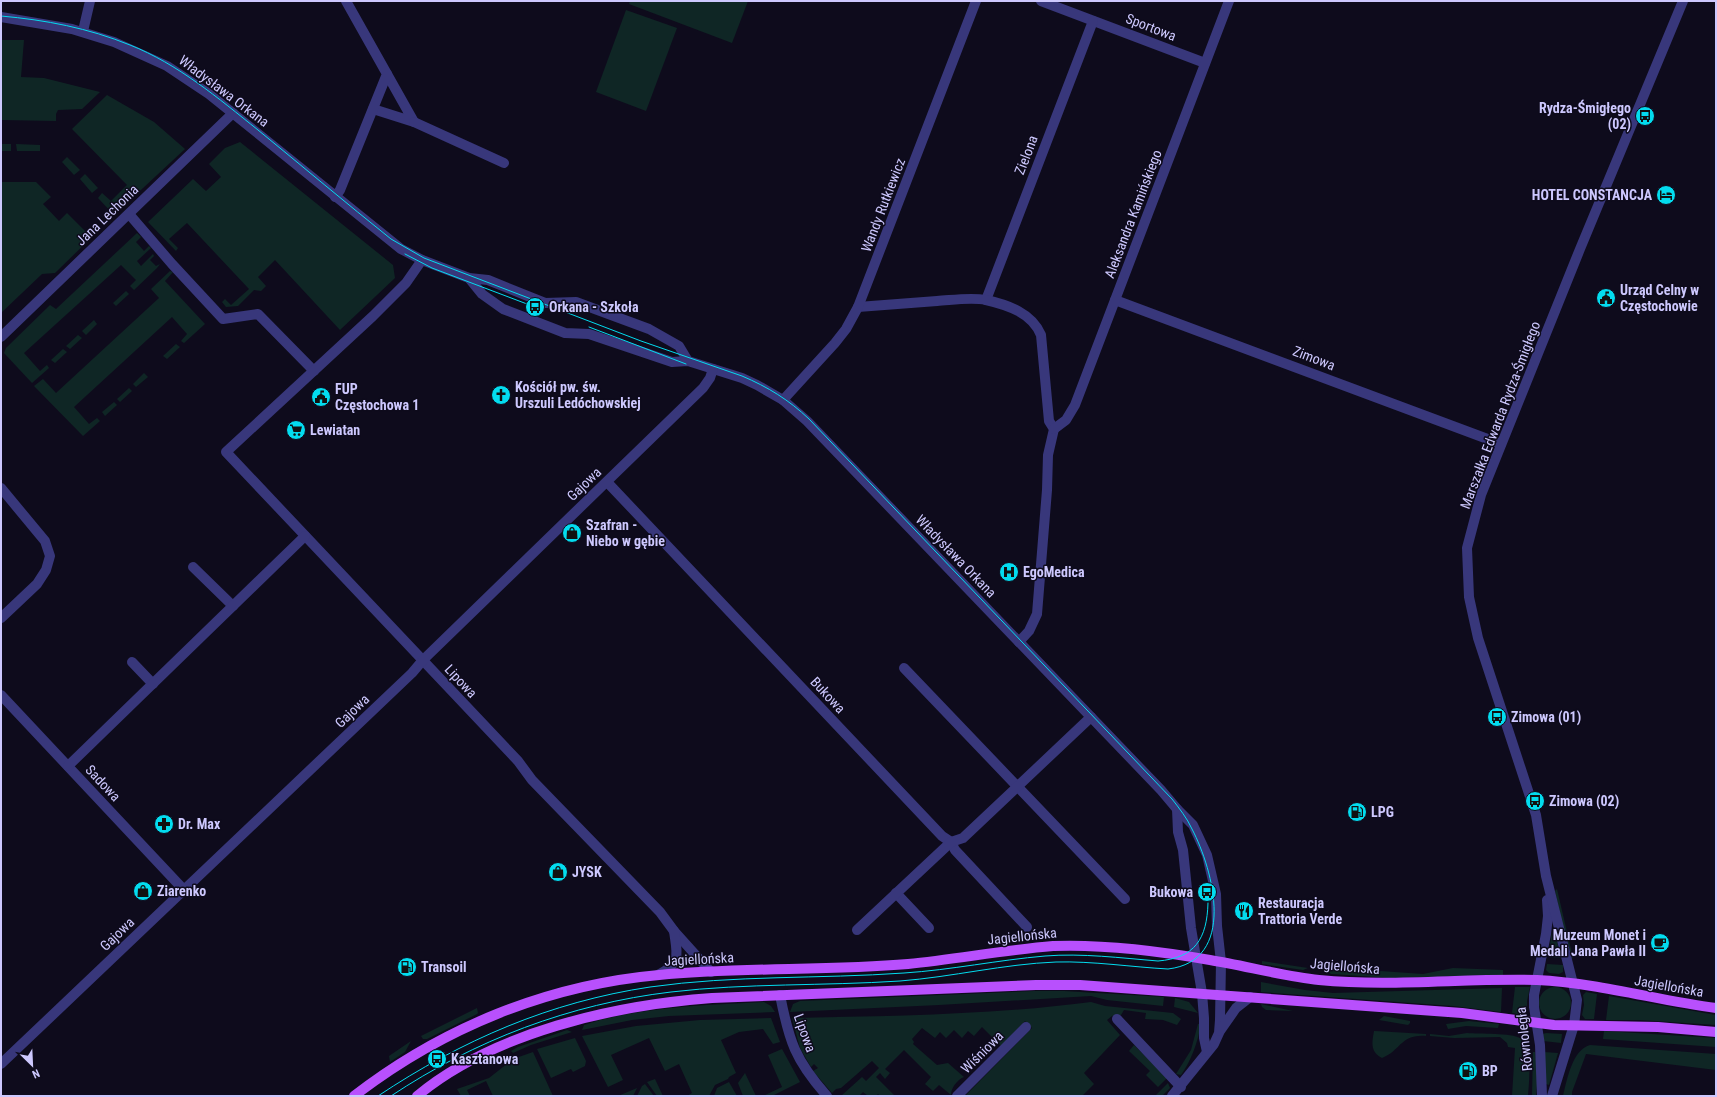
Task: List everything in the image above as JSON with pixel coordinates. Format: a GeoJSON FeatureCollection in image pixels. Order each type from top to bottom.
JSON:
{"type":"FeatureCollection","features":[{"type":"Feature","properties":{"kind":"main road","name":"Jagiellońska"},"geometry":{"type":"LineString","coordinates":[[354,1096],[379,1076],[418,1052],[490,1016],[545,996],[572,989],[621,979],[658,975],[908,964],[1036,947],[1070,945],[1160,952],[1317,980],[1366,984],[1537,980],[1574,984],[1716,1008]]}},
{"type":"Feature","properties":{"kind":"main road"},"geometry":{"type":"LineString","coordinates":[[417,1096],[437,1079],[463,1064],[526,1037],[572,1021],[619,1010],[674,1001],[780,995],[1036,985],[1080,985],[1462,1013],[1536,1023],[1658,1027],[1716,1032]]}},
{"type":"Feature","properties":{"kind":"street"},"geometry":{"type":"LineString","coordinates":[[84,27],[90,1]]}},
{"type":"Feature","properties":{"kind":"street"},"geometry":{"type":"LineString","coordinates":[[346,1],[414,122]]}},
{"type":"Feature","properties":{"kind":"street","name":"Wandy Rutkiewicz"},"geometry":{"type":"LineString","coordinates":[[782,400],[835,344],[846,329],[858,307],[976,1]]}},
{"type":"Feature","properties":{"kind":"street","name":"Sportowa"},"geometry":{"type":"LineString","coordinates":[[1041,1],[1205,63]]}},
{"type":"Feature","properties":{"kind":"street","name":"Aleksandra Kamińskiego"},"geometry":{"type":"LineString","coordinates":[[1054,430],[1066,420],[1075,405],[1228,1]]}},
{"type":"Feature","properties":{"kind":"street","name":"Marszałka Edwarda Rydza-Śmigłego"},"geometry":{"type":"LineString","coordinates":[[1574,1025],[1577,1000],[1546,876],[1536,815],[1481,651],[1471,609],[1468,590],[1467,548],[1481,495],[1501,444],[1683,1]]}},
{"type":"Feature","properties":{"kind":"street","name":"Władysława Orkana"},"geometry":{"type":"LineString","coordinates":[[2,19],[84,27],[167,66],[204,91],[337,193],[400,249],[422,260],[468,278],[488,280],[545,303],[576,302],[649,329],[679,346],[688,361]]}},
{"type":"Feature","properties":{"kind":"street","name":"Zielona"},"geometry":{"type":"LineString","coordinates":[[986,300],[1093,21]]}},
{"type":"Feature","properties":{"kind":"street"},"geometry":{"type":"LineString","coordinates":[[337,193],[387,74]]}},
{"type":"Feature","properties":{"kind":"street"},"geometry":{"type":"LineString","coordinates":[[373,109],[414,122],[504,163]]}},
{"type":"Feature","properties":{"kind":"street","name":"Jana Lechonia"},"geometry":{"type":"LineString","coordinates":[[1,337],[233,113]]}},
{"type":"Feature","properties":{"kind":"street"},"geometry":{"type":"LineString","coordinates":[[129,214],[172,264],[223,318],[258,314],[314,371],[384,305],[410,277],[422,260]]}},
{"type":"Feature","properties":{"kind":"street","name":"Władysława Orkana"},"geometry":{"type":"LineString","coordinates":[[468,278],[482,294],[503,309],[565,333],[590,334],[672,362],[688,361],[757,385],[782,400],[807,421],[1193,825],[1201,840],[1211,866],[1216,894],[1221,995],[1219,1033]]}},
{"type":"Feature","properties":{"kind":"street"},"geometry":{"type":"LineString","coordinates":[[858,307],[967,299],[986,300],[1017,311],[1030,318],[1041,335],[1049,421],[1054,430],[1048,455],[1047,490],[1037,614],[1029,631],[1019,642]]}},
{"type":"Feature","properties":{"kind":"street","name":"Zimowa"},"geometry":{"type":"LineString","coordinates":[[1115,300],[1501,444]]}},
{"type":"Feature","properties":{"kind":"street","name":"Gajowa"},"geometry":{"type":"LineString","coordinates":[[1,1064],[406,678],[607,482],[703,388],[710,378],[713,369]]}},
{"type":"Feature","properties":{"kind":"street","name":"Lipowa"},"geometry":{"type":"LineString","coordinates":[[314,371],[226,452],[518,761],[532,780],[660,912],[674,931],[711,972]]}},
{"type":"Feature","properties":{"kind":"street","name":"Bukowa"},"geometry":{"type":"LineString","coordinates":[[607,482],[942,836],[951,842],[955,850],[1027,927]]}},
{"type":"Feature","properties":{"kind":"street"},"geometry":{"type":"LineString","coordinates":[[1,488],[45,541],[50,556],[46,570],[37,584],[1,618]]}},
{"type":"Feature","properties":{"kind":"street"},"geometry":{"type":"LineString","coordinates":[[68,766],[305,536]]}},
{"type":"Feature","properties":{"kind":"street"},"geometry":{"type":"LineString","coordinates":[[193,567],[233,606]]}},
{"type":"Feature","properties":{"kind":"street"},"geometry":{"type":"LineString","coordinates":[[132,662],[153,684]]}},
{"type":"Feature","properties":{"kind":"street"},"geometry":{"type":"LineString","coordinates":[[904,668],[1126,899]]}},
{"type":"Feature","properties":{"kind":"street","name":"Sadowa"},"geometry":{"type":"LineString","coordinates":[[1,695],[184,890]]}},
{"type":"Feature","properties":{"kind":"street"},"geometry":{"type":"LineString","coordinates":[[857,930],[951,842],[963,838],[1091,717]]}},
{"type":"Feature","properties":{"kind":"street"},"geometry":{"type":"LineString","coordinates":[[1177,809],[1178,832],[1183,850],[1191,928],[1202,993],[1204,1038],[1207,1052]]}},
{"type":"Feature","properties":{"kind":"street","name":"Marszałka Edwarda Rydza-Śmigłego"},"geometry":{"type":"LineString","coordinates":[[1537,980],[1548,916],[1546,876]]}},
{"type":"Feature","properties":{"kind":"street"},"geometry":{"type":"LineString","coordinates":[[896,893],[929,928]]}},
{"type":"Feature","properties":{"kind":"street","name":"Lipowa"},"geometry":{"type":"LineString","coordinates":[[658,975],[667,970],[677,960],[678,956],[674,931]]}},
{"type":"Feature","properties":{"kind":"street","name":"Równoległa"},"geometry":{"type":"LineString","coordinates":[[1537,980],[1534,1008],[1540,1045],[1542,1096]]}},
{"type":"Feature","properties":{"kind":"street","name":"Lipowa"},"geometry":{"type":"LineString","coordinates":[[780,995],[794,1052],[809,1076],[827,1096]]}},
{"type":"Feature","properties":{"kind":"street"},"geometry":{"type":"LineString","coordinates":[[1172,1096],[1181,1087],[1214,1044],[1219,1033],[1236,1008],[1250,997]]}},
{"type":"Feature","properties":{"kind":"street"},"geometry":{"type":"LineString","coordinates":[[1117,1019],[1181,1087]]}},
{"type":"Feature","properties":{"kind":"street"},"geometry":{"type":"LineString","coordinates":[[1552,1096],[1574,1025]]}},
{"type":"Feature","properties":{"kind":"street","name":"Wiśniowa"},"geometry":{"type":"LineString","coordinates":[[958,1096],[1026,1027]]}},
{"type":"Feature","properties":{"kind":"green space"},"geometry":{"type":"Polygon","coordinates":[[[630,1],[748,1],[732,43],[629,4],[630,1]]]}},
{"type":"Feature","properties":{"kind":"green space"},"geometry":{"type":"Polygon","coordinates":[[[626,10],[677,28],[646,111],[596,92],[626,10]]]}},
{"type":"Feature","properties":{"kind":"green space"},"geometry":{"type":"Polygon","coordinates":[[[1,40],[24,40],[21,77],[44,78],[100,92],[82,109],[58,110],[56,114],[56,121],[1,120],[1,40]]]}},
{"type":"Feature","properties":{"kind":"green space"},"geometry":{"type":"Polygon","coordinates":[[[107,95],[154,122],[185,149],[114,215],[98,198],[102,193],[111,201],[127,185],[72,129],[107,95]]]}},
{"type":"Feature","properties":{"kind":"green space"},"geometry":{"type":"Polygon","coordinates":[[[240,142],[393,265],[395,278],[340,330],[275,260],[258,277],[266,286],[261,291],[254,290],[238,306],[226,307],[222,302],[225,299],[231,305],[249,289],[187,223],[169,239],[178,248],[176,251],[148,222],[193,179],[206,191],[221,177],[209,164],[225,148],[240,142]]]}},
{"type":"Feature","properties":{"kind":"green space"},"geometry":{"type":"Polygon","coordinates":[[[1,144],[11,144],[11,151],[1,151],[1,144]]]}},
{"type":"Feature","properties":{"kind":"green space"},"geometry":{"type":"Polygon","coordinates":[[[16,144],[40,145],[40,151],[17,151],[16,144]]]}},
{"type":"Feature","properties":{"kind":"green space"},"geometry":{"type":"Polygon","coordinates":[[[67,157],[80,170],[74,175],[62,162],[67,157]]]}},
{"type":"Feature","properties":{"kind":"green space"},"geometry":{"type":"Polygon","coordinates":[[[85,174],[98,188],[92,193],[80,179],[85,174]]]}},
{"type":"Feature","properties":{"kind":"green space"},"geometry":{"type":"Polygon","coordinates":[[[1,182],[36,182],[51,197],[43,204],[59,221],[67,213],[88,234],[95,227],[97,232],[55,273],[42,274],[1,313],[1,182]]]}},
{"type":"Feature","properties":{"kind":"green space"},"geometry":{"type":"Polygon","coordinates":[[[137,233],[141,237],[136,242],[144,251],[149,246],[151,248],[137,261],[141,266],[153,254],[154,256],[150,260],[156,266],[160,264],[134,290],[130,286],[136,280],[121,265],[24,353],[40,371],[47,365],[49,368],[32,383],[4,353],[6,348],[50,305],[56,309],[137,233]]]}},
{"type":"Feature","properties":{"kind":"green space"},"geometry":{"type":"Polygon","coordinates":[[[170,271],[173,272],[165,281],[205,324],[184,343],[181,341],[187,334],[172,317],[74,407],[89,424],[97,418],[100,421],[83,436],[34,386],[43,379],[56,393],[159,298],[151,289],[170,271]]]}},
{"type":"Feature","properties":{"kind":"green space"},"geometry":{"type":"Polygon","coordinates":[[[126,291],[129,294],[116,306],[113,303],[126,291]]]}},
{"type":"Feature","properties":{"kind":"green space"},"geometry":{"type":"Polygon","coordinates":[[[94,320],[97,324],[86,335],[82,331],[94,320]]]}},
{"type":"Feature","properties":{"kind":"green space"},"geometry":{"type":"Polygon","coordinates":[[[78,335],[82,338],[70,349],[66,346],[78,335]]]}},
{"type":"Feature","properties":{"kind":"green space"},"geometry":{"type":"Polygon","coordinates":[[[176,344],[180,347],[167,359],[163,356],[176,344]]]}},
{"type":"Feature","properties":{"kind":"green space"},"geometry":{"type":"Polygon","coordinates":[[[63,349],[67,352],[55,363],[51,360],[63,349]]]}},
{"type":"Feature","properties":{"kind":"green space"},"geometry":{"type":"Polygon","coordinates":[[[144,373],[148,377],[136,387],[133,384],[144,373]]]}},
{"type":"Feature","properties":{"kind":"green space"},"geometry":{"type":"Polygon","coordinates":[[[129,388],[132,391],[120,402],[117,399],[129,388]]]}},
{"type":"Feature","properties":{"kind":"green space"},"geometry":{"type":"Polygon","coordinates":[[[114,402],[117,405],[105,416],[102,412],[114,402]]]}},
{"type":"Feature","properties":{"kind":"green space"},"geometry":{"type":"Polygon","coordinates":[[[1557,889],[1573,958],[1570,959],[1555,891],[1557,889]]]}},
{"type":"Feature","properties":{"kind":"green space"},"geometry":{"type":"Polygon","coordinates":[[[1555,931],[1561,958],[1548,957],[1552,932],[1555,931]]]}},
{"type":"Feature","properties":{"kind":"green space"},"geometry":{"type":"Polygon","coordinates":[[[1262,961],[1308,968],[1303,970],[1262,964],[1262,961]]]}},
{"type":"Feature","properties":{"kind":"green space"},"geometry":{"type":"Polygon","coordinates":[[[1547,964],[1563,965],[1563,972],[1559,974],[1549,973],[1546,970],[1547,964]]]}},
{"type":"Feature","properties":{"kind":"green space"},"geometry":{"type":"Polygon","coordinates":[[[1324,967],[1423,974],[1453,968],[1503,970],[1503,975],[1390,978],[1331,974],[1325,970],[1324,967]]]}},
{"type":"Feature","properties":{"kind":"green space"},"geometry":{"type":"Polygon","coordinates":[[[1261,982],[1305,990],[1333,993],[1502,988],[1501,1012],[1453,1006],[1261,992],[1261,982]]]}},
{"type":"Feature","properties":{"kind":"green space"},"geometry":{"type":"Polygon","coordinates":[[[1515,987],[1530,987],[1527,1001],[1527,1013],[1523,1015],[1512,1013],[1515,987]]]}},
{"type":"Feature","properties":{"kind":"green space"},"geometry":{"type":"Polygon","coordinates":[[[1555,987],[1566,992],[1571,1003],[1566,1014],[1555,1019],[1544,1014],[1539,1003],[1544,992],[1555,987]]]}},
{"type":"Feature","properties":{"kind":"green space"},"geometry":{"type":"Polygon","coordinates":[[[1064,991],[1164,997],[1163,1006],[1107,1000],[1091,996],[790,1012],[793,1004],[800,1001],[1064,991]]]}},
{"type":"Feature","properties":{"kind":"green space"},"geometry":{"type":"Polygon","coordinates":[[[1586,992],[1597,994],[1594,1019],[1585,1019],[1582,1015],[1584,1005],[1583,995],[1586,992]]]}},
{"type":"Feature","properties":{"kind":"green space"},"geometry":{"type":"Polygon","coordinates":[[[1609,996],[1716,1015],[1716,1025],[1639,1020],[1606,1020],[1609,996]]]}},
{"type":"Feature","properties":{"kind":"green space"},"geometry":{"type":"Polygon","coordinates":[[[1175,998],[1189,1002],[1198,1013],[1174,1007],[1175,998]]]}},
{"type":"Feature","properties":{"kind":"green space"},"geometry":{"type":"Polygon","coordinates":[[[764,1002],[771,1006],[775,1012],[669,1016],[632,1020],[582,1030],[584,1025],[627,1014],[673,1008],[764,1002]]]}},
{"type":"Feature","properties":{"kind":"green space"},"geometry":{"type":"Polygon","coordinates":[[[1091,1002],[1105,1006],[1173,1013],[1181,1019],[1177,1025],[1163,1020],[1145,1019],[1146,1013],[1124,1010],[1121,1015],[1112,1016],[1107,1020],[1120,1035],[1084,1073],[1094,1084],[1082,1096],[965,1096],[1032,1028],[1025,1021],[1001,1046],[982,1027],[974,1036],[968,1031],[962,1038],[954,1030],[946,1038],[940,1032],[935,1038],[922,1028],[912,1039],[914,1042],[913,1044],[937,1065],[948,1063],[964,1077],[955,1084],[951,1095],[939,1085],[933,1091],[925,1084],[931,1077],[904,1050],[885,1069],[890,1073],[885,1079],[880,1073],[876,1077],[895,1096],[880,1096],[878,1094],[876,1096],[868,1096],[863,1092],[859,1096],[841,1096],[862,1077],[866,1081],[879,1068],[872,1061],[841,1088],[836,1089],[832,1093],[813,1071],[818,1068],[814,1064],[811,1067],[800,1048],[792,1018],[979,1012],[1016,1010],[1091,1002]]]}},
{"type":"Feature","properties":{"kind":"green space"},"geometry":{"type":"Polygon","coordinates":[[[1261,1004],[1293,1011],[1266,1010],[1261,1004]]]}},
{"type":"Feature","properties":{"kind":"green space"},"geometry":{"type":"Polygon","coordinates":[[[477,1008],[477,1014],[427,1039],[423,1039],[421,1036],[477,1008]]]}},
{"type":"Feature","properties":{"kind":"green space"},"geometry":{"type":"Polygon","coordinates":[[[1384,1016],[1410,1021],[1410,1023],[1408,1025],[1379,1020],[1384,1016]]]}},
{"type":"Feature","properties":{"kind":"green space"},"geometry":{"type":"Polygon","coordinates":[[[771,1018],[780,1042],[773,1044],[763,1029],[739,1032],[721,1040],[736,1073],[728,1079],[715,1085],[709,1096],[687,1096],[692,1093],[679,1064],[665,1071],[649,1038],[611,1055],[623,1080],[608,1087],[582,1036],[636,1026],[700,1020],[771,1018]]]}},
{"type":"Feature","properties":{"kind":"green space"},"geometry":{"type":"Polygon","coordinates":[[[1469,1021],[1499,1024],[1498,1028],[1466,1026],[1448,1029],[1446,1024],[1469,1021]]]}},
{"type":"Feature","properties":{"kind":"green space"},"geometry":{"type":"Polygon","coordinates":[[[1198,1024],[1201,1024],[1200,1031],[1191,1057],[1181,1075],[1176,1074],[1191,1050],[1198,1024]]]}},
{"type":"Feature","properties":{"kind":"green space"},"geometry":{"type":"Polygon","coordinates":[[[567,1030],[572,1032],[531,1045],[513,1053],[511,1051],[518,1047],[567,1030]]]}},
{"type":"Feature","properties":{"kind":"green space"},"geometry":{"type":"Polygon","coordinates":[[[1374,1031],[1426,1034],[1426,1036],[1417,1036],[1406,1040],[1382,1058],[1375,1053],[1374,1050],[1372,1043],[1374,1031]]]}},
{"type":"Feature","properties":{"kind":"green space"},"geometry":{"type":"Polygon","coordinates":[[[1604,1031],[1716,1038],[1716,1047],[1603,1039],[1604,1031]]]}},
{"type":"Feature","properties":{"kind":"green space"},"geometry":{"type":"Polygon","coordinates":[[[1467,1033],[1503,1034],[1516,1036],[1524,1042],[1529,1056],[1528,1096],[1512,1096],[1515,1048],[1508,1047],[1507,1043],[1500,1037],[1454,1038],[1430,1036],[1430,1034],[1449,1036],[1467,1033]]]}},
{"type":"Feature","properties":{"kind":"green space"},"geometry":{"type":"Polygon","coordinates":[[[1543,1034],[1562,1034],[1561,1043],[1543,1041],[1543,1034]]]}},
{"type":"Feature","properties":{"kind":"green space"},"geometry":{"type":"Polygon","coordinates":[[[575,1038],[586,1061],[585,1066],[573,1072],[571,1069],[551,1078],[537,1049],[575,1038]]]}},
{"type":"Feature","properties":{"kind":"green space"},"geometry":{"type":"Polygon","coordinates":[[[411,1041],[405,1052],[390,1062],[389,1056],[411,1041]]]}},
{"type":"Feature","properties":{"kind":"green space"},"geometry":{"type":"Polygon","coordinates":[[[1134,1045],[1167,1078],[1158,1087],[1146,1075],[1150,1071],[1129,1051],[1134,1045]]]}},
{"type":"Feature","properties":{"kind":"green space"},"geometry":{"type":"Polygon","coordinates":[[[1590,1045],[1716,1054],[1716,1070],[1586,1054],[1572,1092],[1572,1096],[1563,1096],[1571,1066],[1579,1053],[1590,1045]]]}},
{"type":"Feature","properties":{"kind":"green space"},"geometry":{"type":"Polygon","coordinates":[[[782,1049],[800,1082],[772,1096],[763,1096],[782,1087],[768,1055],[782,1049]]]}},
{"type":"Feature","properties":{"kind":"green space"},"geometry":{"type":"Polygon","coordinates":[[[533,1052],[553,1096],[493,1096],[486,1081],[467,1090],[470,1096],[461,1096],[457,1089],[489,1078],[513,1059],[533,1052]]]}},
{"type":"Feature","properties":{"kind":"green space"},"geometry":{"type":"Polygon","coordinates":[[[1533,1052],[1535,1052],[1538,1073],[1536,1096],[1532,1096],[1533,1052]]]}},
{"type":"Feature","properties":{"kind":"green space"},"geometry":{"type":"Polygon","coordinates":[[[1544,1052],[1558,1053],[1549,1085],[1546,1084],[1544,1052]]]}},
{"type":"Feature","properties":{"kind":"green space"},"geometry":{"type":"Polygon","coordinates":[[[745,1073],[756,1096],[743,1096],[738,1083],[745,1073]]]}},
{"type":"Feature","properties":{"kind":"green space"},"geometry":{"type":"Polygon","coordinates":[[[655,1079],[663,1096],[657,1096],[647,1082],[655,1079]]]}},
{"type":"Feature","properties":{"kind":"green space"},"geometry":{"type":"Polygon","coordinates":[[[729,1082],[737,1096],[714,1096],[717,1088],[729,1082]]]}},
{"type":"Feature","properties":{"kind":"green space"},"geometry":{"type":"Polygon","coordinates":[[[1168,1083],[1170,1088],[1162,1096],[1155,1096],[1168,1083]]]}},
{"type":"Feature","properties":{"kind":"green space"},"geometry":{"type":"Polygon","coordinates":[[[645,1084],[654,1096],[637,1096],[642,1086],[645,1084]]]}},
{"type":"Feature","properties":{"kind":"green space"},"geometry":{"type":"Polygon","coordinates":[[[637,1088],[633,1096],[618,1096],[637,1088]]]}},
{"type":"Feature","properties":{"kind":"tram line"},"geometry":{"type":"LineString","coordinates":[[1,16],[51,22],[83,29],[130,45],[165,62],[228,106],[391,239],[424,258],[641,341],[742,376],[769,389],[786,400],[809,419],[1172,799],[1190,825],[1207,867],[1212,890],[1214,912],[1212,932],[1204,950],[1190,962],[1168,969],[1098,963],[1036,963],[900,981],[728,987],[671,992],[633,998],[596,1005],[560,1015],[490,1042],[456,1058],[391,1096]]}},
{"type":"Feature","properties":{"kind":"tram line"},"geometry":{"type":"LineString","coordinates":[[405,254],[432,268],[527,304]]}},
{"type":"Feature","properties":{"kind":"tram line"},"geometry":{"type":"LineString","coordinates":[[589,327],[686,364]]}},
{"type":"Feature","properties":{"kind":"tram line"},"geometry":{"type":"LineString","coordinates":[[378,1096],[442,1057],[475,1041],[508,1026],[577,1002],[650,987],[682,983],[922,972],[1045,956],[1087,955],[1158,961],[1171,959],[1190,951],[1196,944],[1205,927],[1208,903]]}},
{"type":"Feature","properties":{"kind":"place","name":"Rydza-Śmigłego (02)"},"geometry":{"type":"Point","coordinates":[1645,116]}},
{"type":"Feature","properties":{"kind":"place","name":"HOTEL CONSTANCJA"},"geometry":{"type":"Point","coordinates":[1666,195]}},
{"type":"Feature","properties":{"kind":"place","name":"Urząd Celny w Częstochowie"},"geometry":{"type":"Point","coordinates":[1606,298]}},
{"type":"Feature","properties":{"kind":"place","name":"Orkana - Szkoła"},"geometry":{"type":"Point","coordinates":[535,307]}},
{"type":"Feature","properties":{"kind":"place","name":"Kościół pw. św. Urszuli Ledóchowskiej"},"geometry":{"type":"Point","coordinates":[501,395]}},
{"type":"Feature","properties":{"kind":"place","name":"FUP Częstochowa 1"},"geometry":{"type":"Point","coordinates":[321,397]}},
{"type":"Feature","properties":{"kind":"place","name":"Lewiatan"},"geometry":{"type":"Point","coordinates":[296,430]}},
{"type":"Feature","properties":{"kind":"place","name":"Szafran - Niebo w gębie"},"geometry":{"type":"Point","coordinates":[572,533]}},
{"type":"Feature","properties":{"kind":"place","name":"EgoMedica"},"geometry":{"type":"Point","coordinates":[1009,572]}},
{"type":"Feature","properties":{"kind":"place","name":"Zimowa (01)"},"geometry":{"type":"Point","coordinates":[1497,717]}},
{"type":"Feature","properties":{"kind":"place","name":"Zimowa (02)"},"geometry":{"type":"Point","coordinates":[1535,801]}},
{"type":"Feature","properties":{"kind":"place","name":"LPG"},"geometry":{"type":"Point","coordinates":[1357,812]}},
{"type":"Feature","properties":{"kind":"place","name":"Dr. Max"},"geometry":{"type":"Point","coordinates":[164,824]}},
{"type":"Feature","properties":{"kind":"place","name":"JYSK"},"geometry":{"type":"Point","coordinates":[558,872]}},
{"type":"Feature","properties":{"kind":"place","name":"Ziarenko"},"geometry":{"type":"Point","coordinates":[143,891]}},
{"type":"Feature","properties":{"kind":"place","name":"Bukowa"},"geometry":{"type":"Point","coordinates":[1207,892]}},
{"type":"Feature","properties":{"kind":"place","name":"Restauracja Trattoria Verde"},"geometry":{"type":"Point","coordinates":[1244,911]}},
{"type":"Feature","properties":{"kind":"place","name":"Muzeum Monet i Medali Jana Pawła II"},"geometry":{"type":"Point","coordinates":[1660,943]}},
{"type":"Feature","properties":{"kind":"place","name":"Transoil"},"geometry":{"type":"Point","coordinates":[407,967]}},
{"type":"Feature","properties":{"kind":"place","name":"Kasztanowa"},"geometry":{"type":"Point","coordinates":[437,1059]}},
{"type":"Feature","properties":{"kind":"place","name":"BP"},"geometry":{"type":"Point","coordinates":[1468,1071]}}]}
